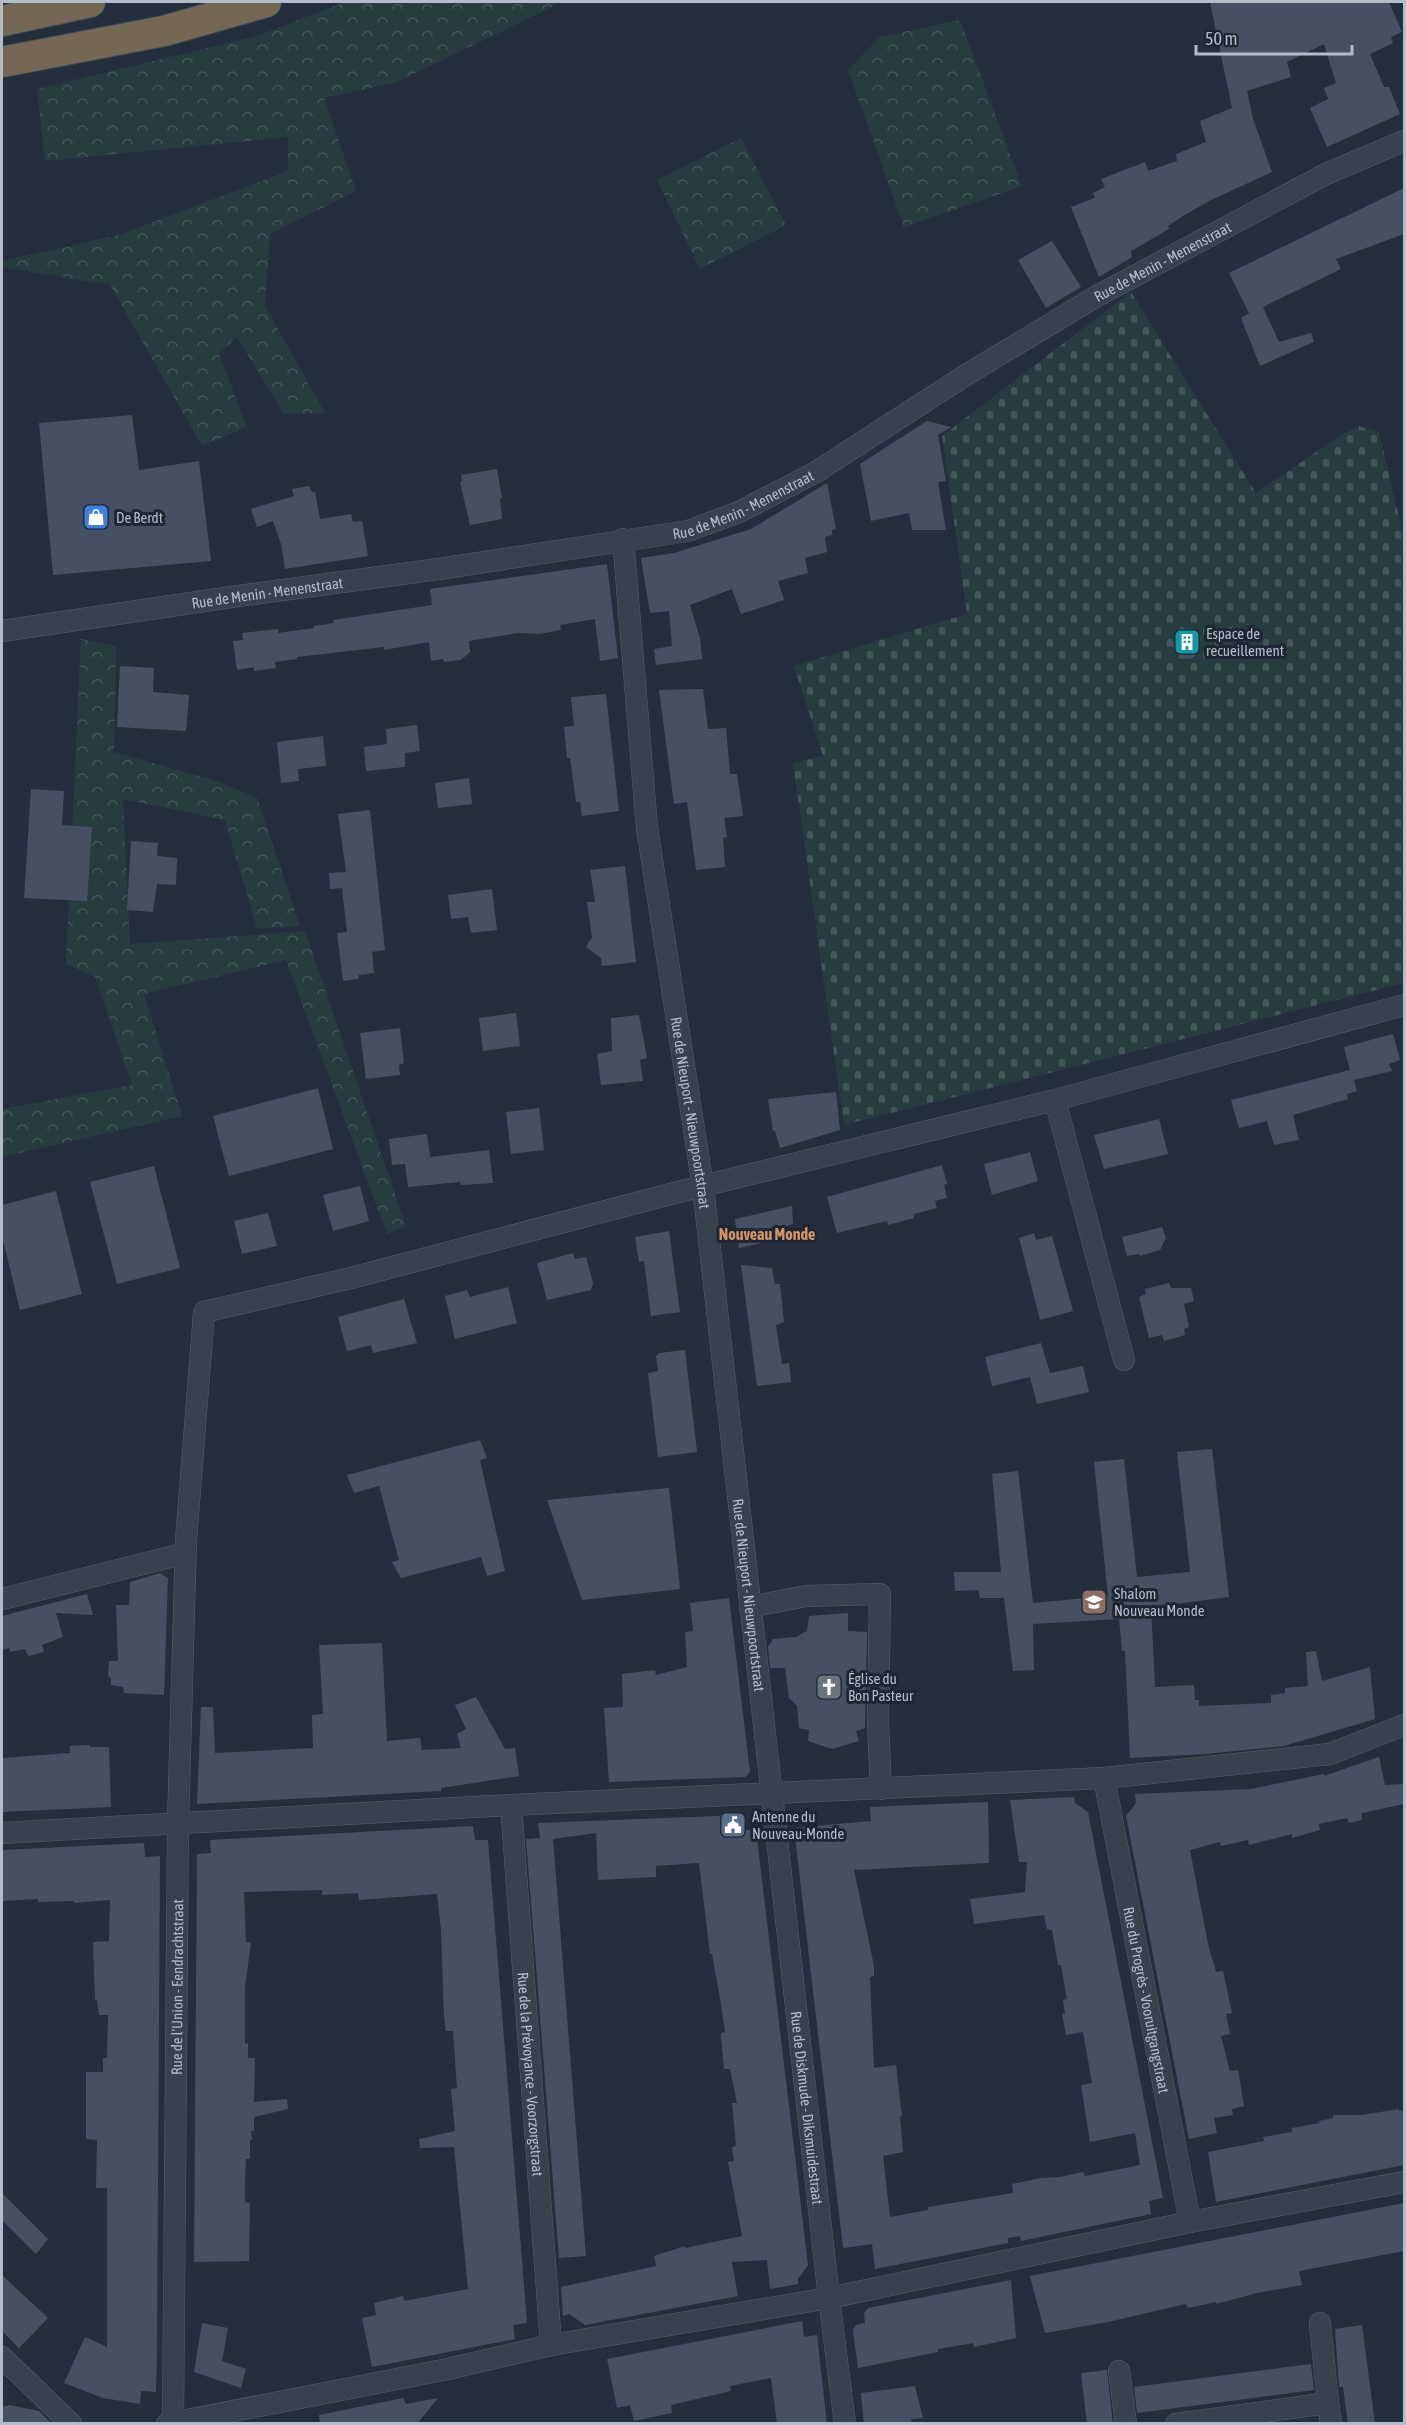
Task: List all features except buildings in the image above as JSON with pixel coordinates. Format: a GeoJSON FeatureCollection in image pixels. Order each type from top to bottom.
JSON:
{"type":"FeatureCollection","features":[{"type":"Feature","properties":{"kind":"highway"},"geometry":{"type":"LineString","coordinates":[[2,21],[90,2]]}},
{"type":"Feature","properties":{"kind":"highway"},"geometry":{"type":"LineString","coordinates":[[2,62],[164,31],[266,2]]}},
{"type":"Feature","properties":{"kind":"street","name":"Rue de Menin - Menenstraat"},"geometry":{"type":"LineString","coordinates":[[2,631],[688,531],[739,512],[816,472],[966,375],[1097,296],[1326,174],[1404,141]]}},
{"type":"Feature","properties":{"kind":"street","name":"Rue de Nieuport - Nieuwpoortstraat"},"geometry":{"type":"LineString","coordinates":[[623,539],[647,828],[703,1186],[772,1792]]}},
{"type":"Feature","properties":{"kind":"street"},"geometry":{"type":"LineString","coordinates":[[703,1186],[1055,1100],[1404,1005]]}},
{"type":"Feature","properties":{"kind":"street"},"geometry":{"type":"LineString","coordinates":[[1055,1100],[1124,1360]]}},
{"type":"Feature","properties":{"kind":"street","name":"Rue de l'Union - Eendrachtstraat"},"geometry":{"type":"LineString","coordinates":[[170,2423],[178,1824],[186,1553],[204,1312],[351,1278],[703,1186]]}},
{"type":"Feature","properties":{"kind":"street"},"geometry":{"type":"LineString","coordinates":[[2,1599],[186,1553]]}},
{"type":"Feature","properties":{"kind":"street"},"geometry":{"type":"LineString","coordinates":[[750,1606],[806,1596],[880,1594],[878,1723],[881,1789]]}},
{"type":"Feature","properties":{"kind":"street"},"geometry":{"type":"LineString","coordinates":[[2,1833],[511,1805],[1104,1778],[1330,1754],[1404,1725]]}},
{"type":"Feature","properties":{"kind":"street","name":"Rue du Progrès - Vooruitgangstraat"},"geometry":{"type":"LineString","coordinates":[[1104,1778],[1190,2222]]}},
{"type":"Feature","properties":{"kind":"street","name":"Rue de Diskmude - Diksmuidestraat"},"geometry":{"type":"LineString","coordinates":[[772,1792],[845,2424]]}},
{"type":"Feature","properties":{"kind":"street","name":"Rue de la Prévoyance - Voorzorgstraat"},"geometry":{"type":"LineString","coordinates":[[511,1805],[551,2345]]}},
{"type":"Feature","properties":{"kind":"street"},"geometry":{"type":"LineString","coordinates":[[170,2423],[347,2389],[551,2345],[829,2298],[1190,2222],[1404,2182]]}},
{"type":"Feature","properties":{"kind":"street"},"geometry":{"type":"LineString","coordinates":[[1176,2424],[1330,2413],[1320,2323]]}},
{"type":"Feature","properties":{"kind":"street"},"geometry":{"type":"LineString","coordinates":[[2,2357],[11,2378],[71,2424]]}},
{"type":"Feature","properties":{"kind":"street"},"geometry":{"type":"LineString","coordinates":[[1119,2371],[1126,2424]]}},
{"type":"Feature","properties":{"kind":"green space"},"geometry":{"type":"Polygon","coordinates":[[[345,2],[562,2],[395,83],[324,98],[356,191],[270,234],[265,306],[325,413],[284,414],[237,337],[219,354],[247,427],[202,446],[110,285],[2,267],[2,261],[119,235],[288,171],[288,137],[45,161],[37,89],[257,36],[345,2]]]}},
{"type":"Feature","properties":{"kind":"green space"},"geometry":{"type":"Polygon","coordinates":[[[960,20],[1022,186],[904,227],[848,70],[880,37],[960,20]]]}},
{"type":"Feature","properties":{"kind":"green space"},"geometry":{"type":"Polygon","coordinates":[[[741,138],[786,225],[700,269],[657,180],[741,138]]]}},
{"type":"Feature","properties":{"kind":"green space"},"geometry":{"type":"Polygon","coordinates":[[[1131,292],[1256,493],[1341,435],[1359,426],[1379,432],[1404,538],[1404,983],[844,1125],[793,763],[823,756],[794,666],[967,614],[942,436],[1131,292]]]}},
{"type":"Feature","properties":{"kind":"green space"},"geometry":{"type":"Polygon","coordinates":[[[81,639],[116,646],[114,752],[217,781],[257,798],[300,926],[257,929],[225,820],[123,799],[130,944],[305,931],[406,1226],[387,1234],[286,960],[144,994],[182,1116],[2,1157],[2,1109],[132,1085],[95,977],[66,964],[81,639]]]}},
{"type":"Feature","properties":{"kind":"place","name":"De Berdt"},"geometry":{"type":"Point","coordinates":[96,517]}},
{"type":"Feature","properties":{"kind":"place","name":"Espace de recueillement"},"geometry":{"type":"Point","coordinates":[1187,642]}},
{"type":"Feature","properties":{"kind":"place","name":"Shalom Nouveau Monde"},"geometry":{"type":"Point","coordinates":[1094,1602]}},
{"type":"Feature","properties":{"kind":"place","name":"Église du Bon Pasteur"},"geometry":{"type":"Point","coordinates":[829,1687]}},
{"type":"Feature","properties":{"kind":"place","name":"Antenne du Nouveau-Monde"},"geometry":{"type":"Point","coordinates":[733,1825]}},
{"type":"Feature","properties":{"kind":"district","name":"Nouveau Monde"},"geometry":{"type":"Point","coordinates":[767,1234]}}]}
